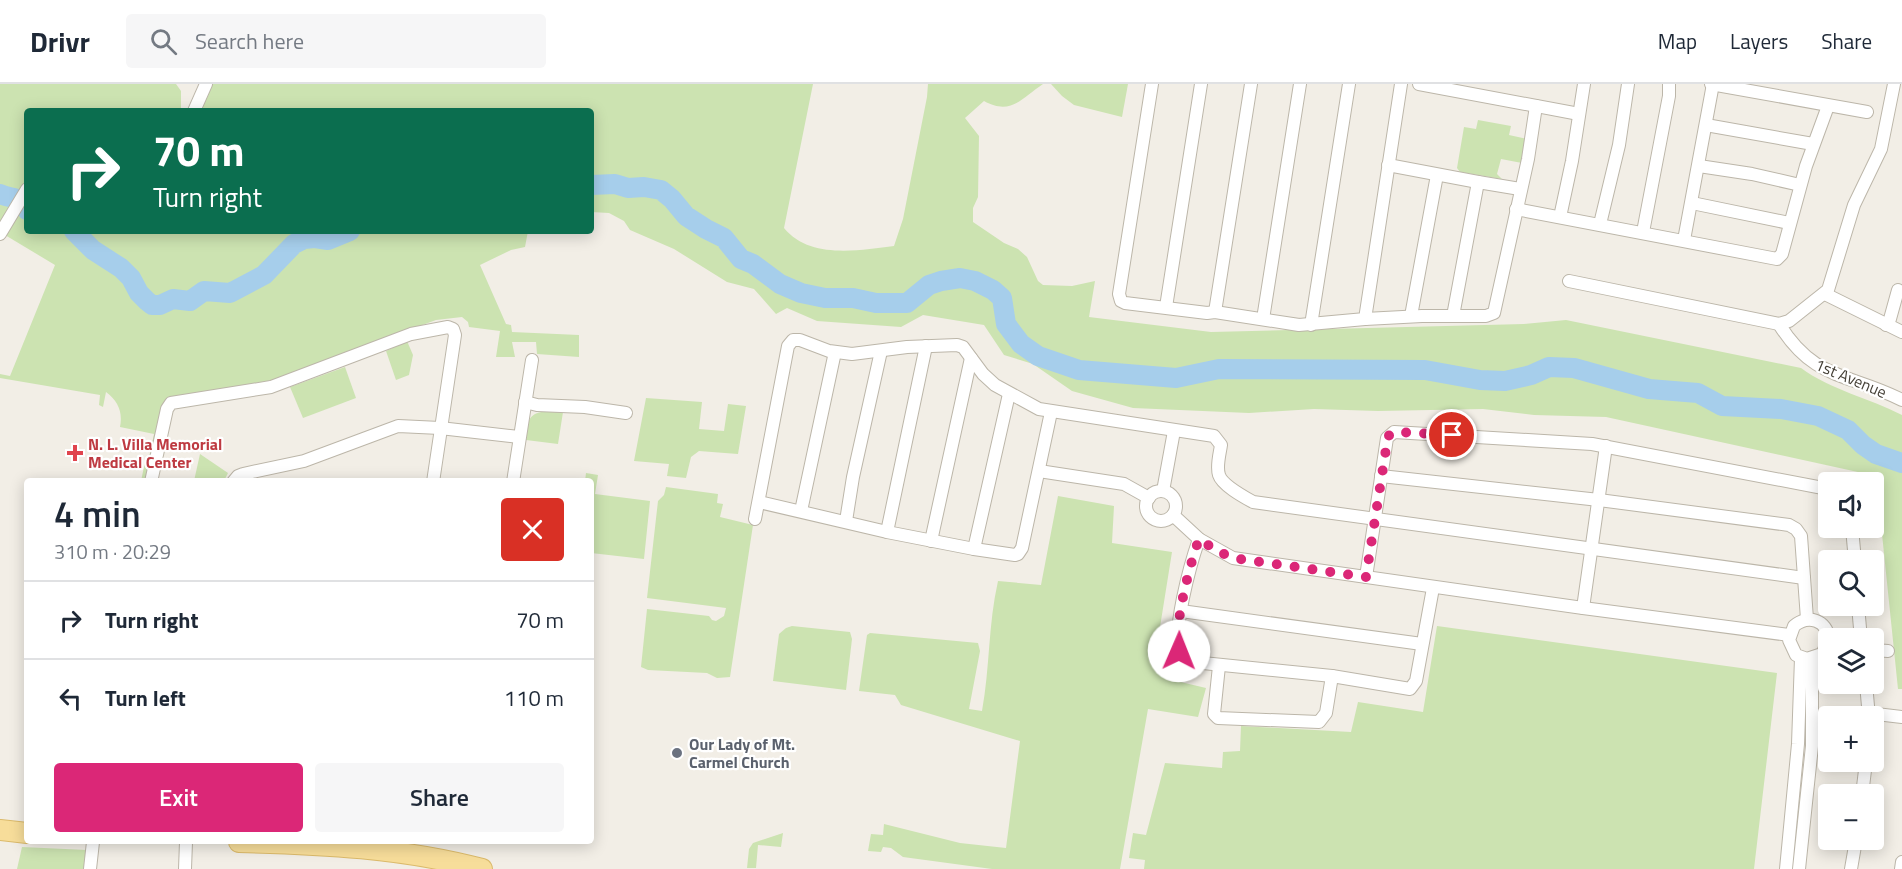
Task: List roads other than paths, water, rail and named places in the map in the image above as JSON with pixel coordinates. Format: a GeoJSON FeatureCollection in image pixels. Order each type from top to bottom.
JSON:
{"type":"FeatureCollection","features":[{"type":"Feature","properties":{"kind":"main road"},"geometry":{"type":"LineString","coordinates":[[0,830],[24,833]]}},
{"type":"Feature","properties":{"kind":"main road"},"geometry":{"type":"LineString","coordinates":[[316,844],[409,847],[474,868]]}},
{"type":"Feature","properties":{"kind":"street"},"geometry":{"type":"LineString","coordinates":[[195,108],[206,84]]}},
{"type":"Feature","properties":{"kind":"street"},"geometry":{"type":"LineString","coordinates":[[1152,84],[1119,298],[1123,303],[1215,312],[1290,325],[1411,316],[1486,316],[1494,313],[1528,159],[1536,106]]}},
{"type":"Feature","properties":{"kind":"street"},"geometry":{"type":"LineString","coordinates":[[1166,307],[1201,84]]}},
{"type":"Feature","properties":{"kind":"street"},"geometry":{"type":"LineString","coordinates":[[1215,312],[1251,84]]}},
{"type":"Feature","properties":{"kind":"street"},"geometry":{"type":"LineString","coordinates":[[1263,319],[1300,84]]}},
{"type":"Feature","properties":{"kind":"street"},"geometry":{"type":"LineString","coordinates":[[1311,325],[1349,84]]}},
{"type":"Feature","properties":{"kind":"street"},"geometry":{"type":"LineString","coordinates":[[1365,319],[1401,84]]}},
{"type":"Feature","properties":{"kind":"street"},"geometry":{"type":"LineString","coordinates":[[1419,84],[1579,114]]}},
{"type":"Feature","properties":{"kind":"street"},"geometry":{"type":"LineString","coordinates":[[1560,217],[1572,161],[1584,84]]}},
{"type":"Feature","properties":{"kind":"street"},"geometry":{"type":"LineString","coordinates":[[1600,224],[1619,145],[1628,84]]}},
{"type":"Feature","properties":{"kind":"street"},"geometry":{"type":"LineString","coordinates":[[1643,232],[1670,84]]}},
{"type":"Feature","properties":{"kind":"street"},"geometry":{"type":"LineString","coordinates":[[1684,240],[1712,84],[1867,112]]}},
{"type":"Feature","properties":{"kind":"street"},"geometry":{"type":"LineString","coordinates":[[1569,281],[1779,324],[1789,321],[1828,290],[1854,205],[1881,149],[1894,84]]}},
{"type":"Feature","properties":{"kind":"street"},"geometry":{"type":"LineString","coordinates":[[1516,209],[1777,259],[1782,254],[1800,185],[1828,106]]}},
{"type":"Feature","properties":{"kind":"street"},"geometry":{"type":"LineString","coordinates":[[1706,125],[1813,144]]}},
{"type":"Feature","properties":{"kind":"street"},"geometry":{"type":"LineString","coordinates":[[1388,165],[1520,189]]}},
{"type":"Feature","properties":{"kind":"street"},"geometry":{"type":"LineString","coordinates":[[1699,166],[1752,174],[1800,185]]}},
{"type":"Feature","properties":{"kind":"street"},"geometry":{"type":"LineString","coordinates":[[1411,316],[1437,175]]}},
{"type":"Feature","properties":{"kind":"street"},"geometry":{"type":"LineString","coordinates":[[1453,316],[1478,182]]}},
{"type":"Feature","properties":{"kind":"street"},"geometry":{"type":"LineString","coordinates":[[0,234],[24,194]]}},
{"type":"Feature","properties":{"kind":"street"},"geometry":{"type":"LineString","coordinates":[[1692,203],[1789,223]]}},
{"type":"Feature","properties":{"kind":"street"},"geometry":{"type":"LineString","coordinates":[[1886,325],[1890,319],[1898,290]]}},
{"type":"Feature","properties":{"kind":"street"},"geometry":{"type":"LineString","coordinates":[[1825,294],[1902,332]]}},
{"type":"Feature","properties":{"kind":"street","name":"1st Avenue"},"geometry":{"type":"LineString","coordinates":[[1779,324],[1790,341],[1810,362],[1842,378],[1902,400]]}},
{"type":"Feature","properties":{"kind":"street"},"geometry":{"type":"LineString","coordinates":[[152,478],[167,409],[171,403],[271,387],[411,334],[448,327],[453,329],[455,335],[434,478]]}},
{"type":"Feature","properties":{"kind":"street"},"geometry":{"type":"LineString","coordinates":[[755,519],[788,346],[793,340],[800,340],[835,352],[852,354],[892,348],[961,345],[983,374],[1009,394],[1039,409],[1210,434],[1217,438],[1221,445],[1219,475],[1235,491],[1253,502],[1804,578]]}},
{"type":"Feature","properties":{"kind":"street"},"geometry":{"type":"LineString","coordinates":[[887,532],[926,346]]}},
{"type":"Feature","properties":{"kind":"street"},"geometry":{"type":"LineString","coordinates":[[846,521],[853,477],[881,351]]}},
{"type":"Feature","properties":{"kind":"street"},"geometry":{"type":"LineString","coordinates":[[801,511],[835,352]]}},
{"type":"Feature","properties":{"kind":"street"},"geometry":{"type":"LineString","coordinates":[[931,541],[971,358]]}},
{"type":"Feature","properties":{"kind":"street"},"geometry":{"type":"LineString","coordinates":[[514,478],[532,360]]}},
{"type":"Feature","properties":{"kind":"street"},"geometry":{"type":"LineString","coordinates":[[974,549],[1009,394]]}},
{"type":"Feature","properties":{"kind":"street"},"geometry":{"type":"LineString","coordinates":[[525,402],[626,413]]}},
{"type":"Feature","properties":{"kind":"street"},"geometry":{"type":"LineString","coordinates":[[759,502],[931,541],[1011,555],[1018,554],[1022,548],[1051,412]]}},
{"type":"Feature","properties":{"kind":"street"},"geometry":{"type":"LineString","coordinates":[[236,478],[243,474],[304,461],[398,426],[440,428],[519,437]]}},
{"type":"Feature","properties":{"kind":"street"},"geometry":{"type":"LineString","coordinates":[[1163,491],[1174,430]]}},
{"type":"Feature","properties":{"kind":"street"},"geometry":{"type":"LineString","coordinates":[[1366,577],[1387,438],[1395,432],[1606,446],[1818,487]]}},
{"type":"Feature","properties":{"kind":"street"},"geometry":{"type":"LineString","coordinates":[[1582,608],[1606,446]]}},
{"type":"Feature","properties":{"kind":"street"},"geometry":{"type":"LineString","coordinates":[[1039,471],[1124,484],[1149,498]]}},
{"type":"Feature","properties":{"kind":"street"},"geometry":{"type":"LineString","coordinates":[[1382,476],[1599,500],[1788,525],[1798,530],[1801,536],[1807,619]]}},
{"type":"Feature","properties":{"kind":"street"},"geometry":{"type":"LineString","coordinates":[[1163,491],[1171,494],[1176,502],[1173,515],[1164,520],[1155,519],[1150,516],[1146,507],[1149,498],[1155,492],[1163,491]]}},
{"type":"Feature","properties":{"kind":"street"},"geometry":{"type":"LineString","coordinates":[[1173,515],[1199,539],[1233,558],[1433,588],[1790,635]]}},
{"type":"Feature","properties":{"kind":"street"},"geometry":{"type":"LineString","coordinates":[[1199,539],[1193,554],[1177,638],[1181,656],[1193,662],[1332,676],[1410,689],[1416,681],[1433,588]]}},
{"type":"Feature","properties":{"kind":"street"},"geometry":{"type":"LineString","coordinates":[[1181,611],[1422,644]]}},
{"type":"Feature","properties":{"kind":"street"},"geometry":{"type":"LineString","coordinates":[[1818,655],[1807,658],[1796,655],[1790,646],[1790,635],[1794,626],[1807,619],[1818,621],[1826,628]]}},
{"type":"Feature","properties":{"kind":"street"},"geometry":{"type":"LineString","coordinates":[[1884,651],[1888,651]]}},
{"type":"Feature","properties":{"kind":"street"},"geometry":{"type":"LineString","coordinates":[[1786,869],[1807,658]]}},
{"type":"Feature","properties":{"kind":"street"},"geometry":{"type":"LineString","coordinates":[[1799,869],[1812,746],[1807,658]]}},
{"type":"Feature","properties":{"kind":"street"},"geometry":{"type":"LineString","coordinates":[[1218,666],[1214,714],[1218,718],[1319,722],[1326,713],[1332,676]]}},
{"type":"Feature","properties":{"kind":"street"},"geometry":{"type":"LineString","coordinates":[[1884,716],[1902,717]]}},
{"type":"Feature","properties":{"kind":"street"},"geometry":{"type":"LineString","coordinates":[[90,869],[93,844]]}},
{"type":"Feature","properties":{"kind":"street"},"geometry":{"type":"LineString","coordinates":[[184,869],[186,844]]}},
{"type":"Feature","properties":{"kind":"street"},"geometry":{"type":"LineString","coordinates":[[1851,869],[1854,850]]}},
{"type":"Feature","properties":{"kind":"street"},"geometry":{"type":"LineString","coordinates":[[1901,869],[1902,862]]}},
{"type":"Feature","properties":{"kind":"waterway"},"geometry":{"type":"LineString","coordinates":[[594,185],[615,184],[628,188],[644,187],[661,190],[686,216],[724,238],[741,259],[753,264],[780,284],[801,293],[825,298],[853,298],[876,303],[907,303],[929,285],[941,281],[960,278],[975,281],[993,290],[1002,298],[1006,324],[1021,344],[1038,356],[1079,370],[1176,378],[1219,369],[1425,370],[1480,380],[1505,381],[1531,375],[1549,367],[1574,368],[1649,389],[1698,393],[1722,406],[1781,409],[1818,416],[1848,430],[1876,454],[1902,463]]}},
{"type":"Feature","properties":{"kind":"waterway"},"geometry":{"type":"LineString","coordinates":[[0,194],[18,199],[24,205]]}},
{"type":"Feature","properties":{"kind":"waterway"},"geometry":{"type":"LineString","coordinates":[[77,234],[93,250],[121,268],[131,278],[139,293],[152,305],[160,305],[173,299],[190,301],[204,291],[230,293],[264,275],[294,244],[304,239],[328,240],[343,234]]}},
{"type":"Feature","properties":{"kind":"place","name":"N. L. Villa Memorial Medical Center"},"geometry":{"type":"Point","coordinates":[75,453]}},
{"type":"Feature","properties":{"kind":"place","name":"Our Lady of Mt. Carmel Church"},"geometry":{"type":"Point","coordinates":[677,753]}}]}
